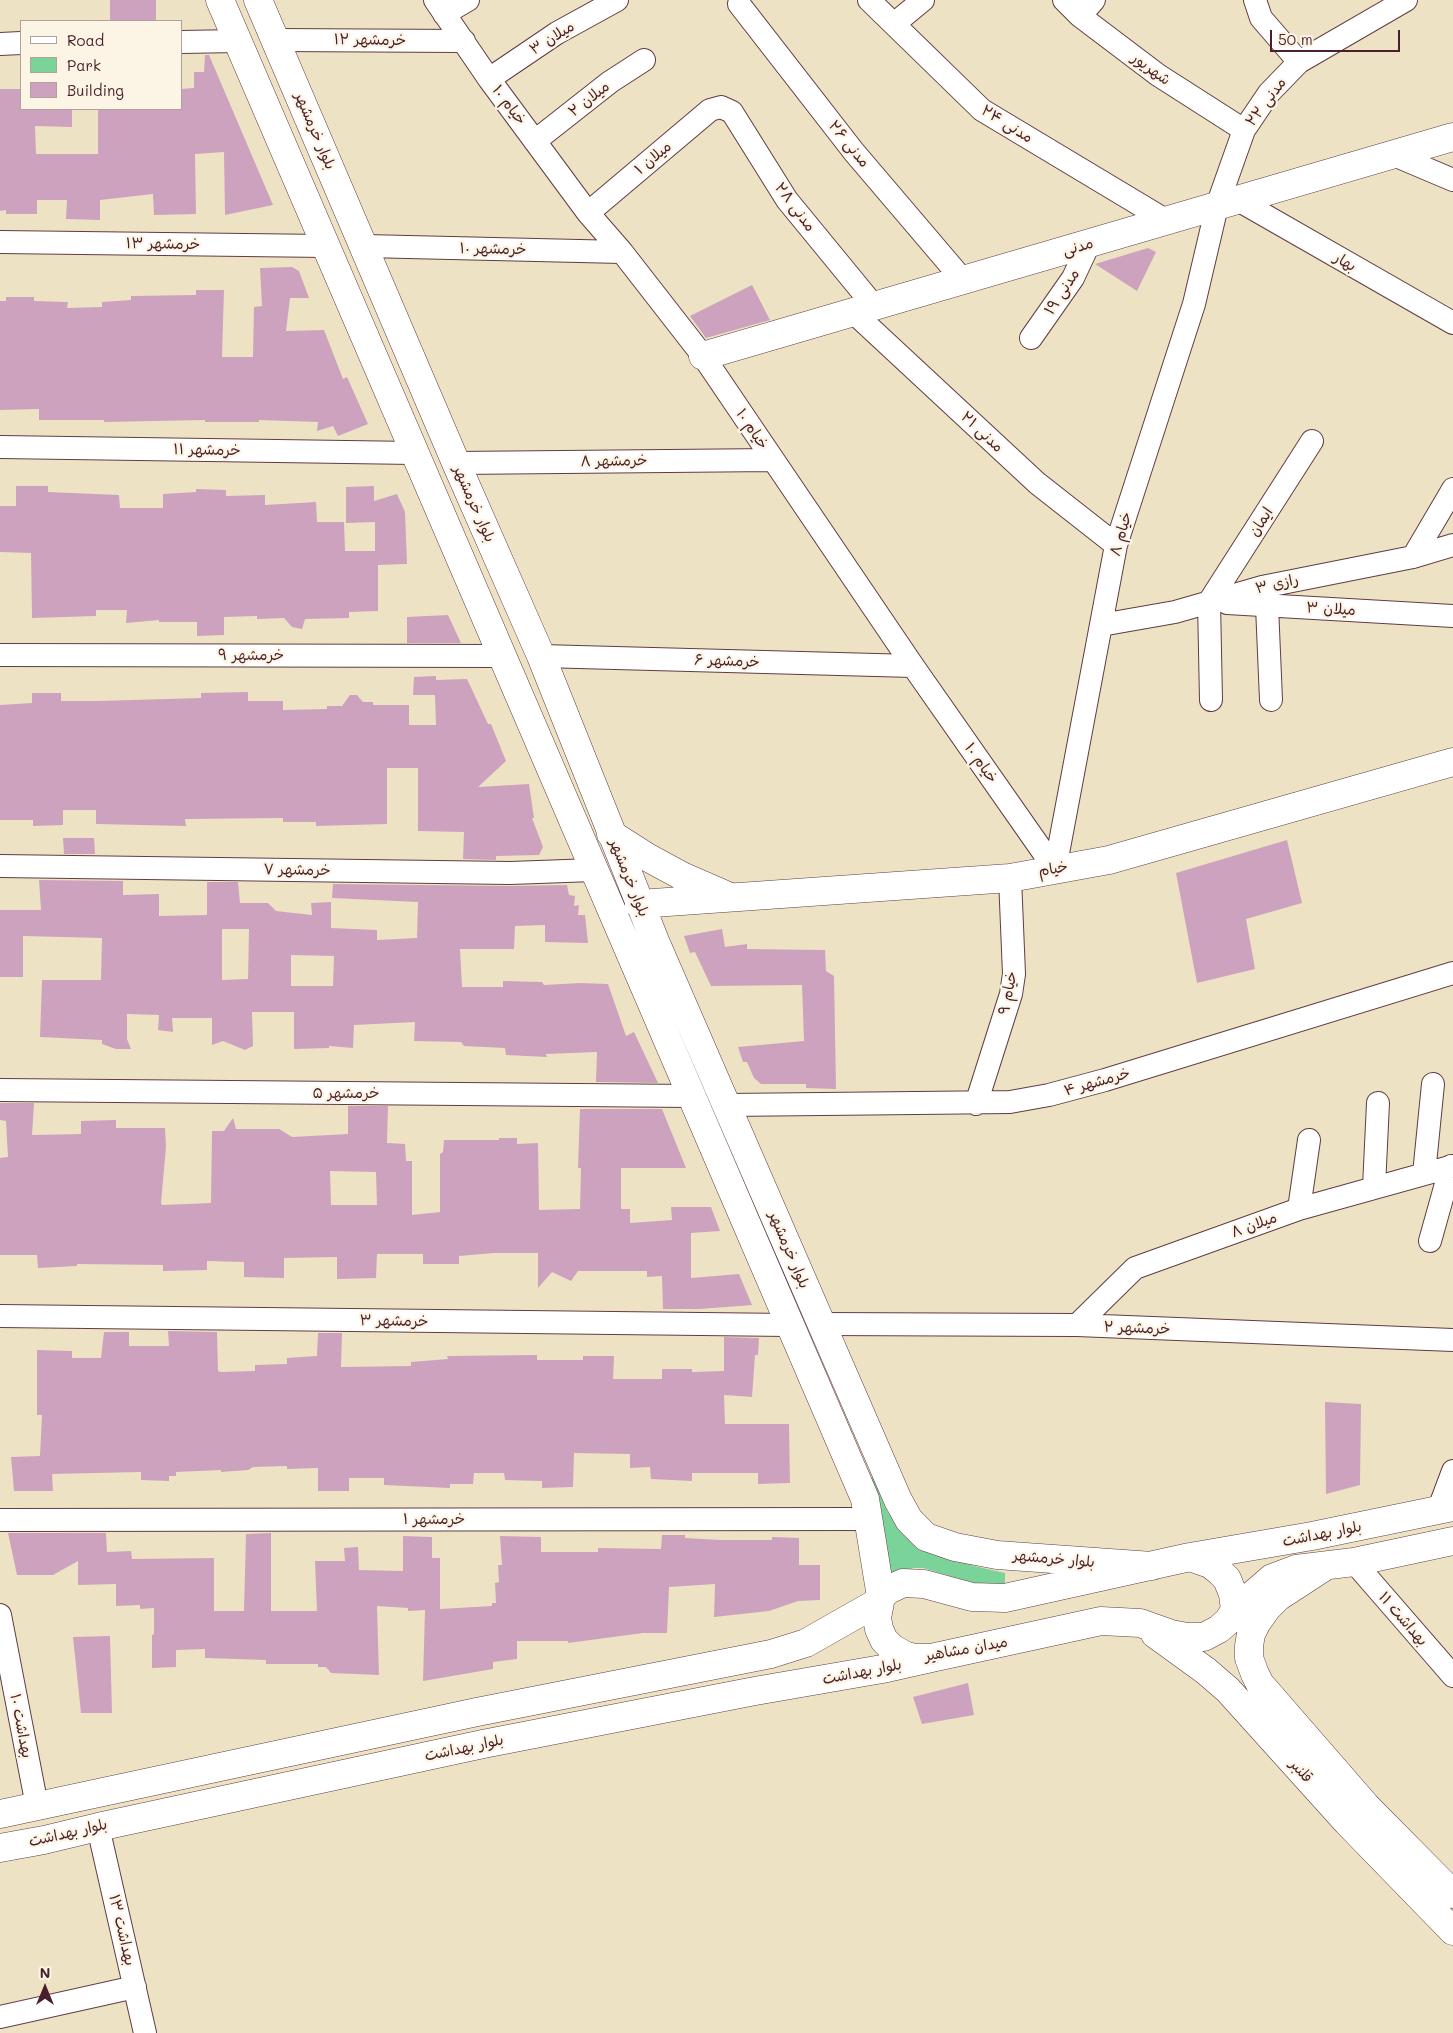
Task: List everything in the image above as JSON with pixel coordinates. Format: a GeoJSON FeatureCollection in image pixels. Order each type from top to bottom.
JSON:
{"type":"FeatureCollection","features":[{"type":"Feature","properties":{"kind":"main road","name":"بلوار خرمشهر"},"geometry":{"type":"LineString","coordinates":[[220,0],[865,1499],[880,1599]]}},
{"type":"Feature","properties":{"kind":"main road","name":"بلوار خرمشهر"},"geometry":{"type":"LineString","coordinates":[[258,0],[365,246],[456,463],[541,656],[639,904],[898,1500],[909,1520],[926,1537],[955,1547],[997,1555],[1152,1566]]}},
{"type":"Feature","properties":{"kind":"main road","name":"مدنی"},"geometry":{"type":"LineString","coordinates":[[703,356],[1453,137]]}},
{"type":"Feature","properties":{"kind":"main road"},"geometry":{"type":"LineString","coordinates":[[378,366],[413,361]]}},
{"type":"Feature","properties":{"kind":"main road","name":"خیام"},"geometry":{"type":"LineString","coordinates":[[639,904],[1010,878],[1055,868],[1109,860],[1453,762]]}},
{"type":"Feature","properties":{"kind":"main road"},"geometry":{"type":"LineString","coordinates":[[611,834],[682,876],[731,898]]}},
{"type":"Feature","properties":{"kind":"main road"},"geometry":{"type":"LineString","coordinates":[[789,1325],[821,1324]]}},
{"type":"Feature","properties":{"kind":"main road","name":"بلوار بهداشت"},"geometry":{"type":"LineString","coordinates":[[1190,1558],[1446,1509]]}},
{"type":"Feature","properties":{"kind":"main road","name":"بلوار بهداشت"},"geometry":{"type":"LineString","coordinates":[[1235,1610],[1272,1578],[1296,1569],[1354,1562],[1453,1541]]}},
{"type":"Feature","properties":{"kind":"main road"},"geometry":{"type":"LineString","coordinates":[[0,1814],[477,1712],[771,1654],[806,1643],[880,1599],[896,1586],[912,1582],[972,1597],[1004,1598],[1190,1558],[1210,1564],[1227,1580],[1233,1594],[1235,1610]]}},
{"type":"Feature","properties":{"kind":"main road","name":"قلنبر"},"geometry":{"type":"LineString","coordinates":[[1324,1567],[1278,1597],[1267,1608],[1251,1634],[1249,1658],[1260,1684],[1357,1814],[1453,1931]]}},
{"type":"Feature","properties":{"kind":"main road","name":"میدان مشاهیر"},"geometry":{"type":"LineString","coordinates":[[880,1599],[878,1618],[884,1640],[892,1648],[906,1656],[931,1658],[1101,1621],[1140,1623],[1171,1634],[1187,1637],[1204,1637],[1219,1629],[1228,1621],[1235,1610]]}},
{"type":"Feature","properties":{"kind":"main road","name":"قلنبر"},"geometry":{"type":"LineString","coordinates":[[1140,1623],[1206,1671],[1228,1690],[1357,1814],[1453,1894]]}},
{"type":"Feature","properties":{"kind":"main road","name":"بلوار بهداشت"},"geometry":{"type":"LineString","coordinates":[[0,1848],[483,1744],[755,1691],[882,1669],[931,1658]]}},
{"type":"Feature","properties":{"kind":"main road"},"geometry":{"type":"LineString","coordinates":[[37,1806],[44,1840]]}},
{"type":"Feature","properties":{"kind":"street"},"geometry":{"type":"LineString","coordinates":[[439,7],[468,0]]}},
{"type":"Feature","properties":{"kind":"street","name":"میلان ۳"},"geometry":{"type":"LineString","coordinates":[[489,79],[557,33],[617,0]]}},
{"type":"Feature","properties":{"kind":"street","name":"مدنی ۲۴"},"geometry":{"type":"LineString","coordinates":[[869,0],[982,110],[1167,221]]}},
{"type":"Feature","properties":{"kind":"street"},"geometry":{"type":"LineString","coordinates":[[894,24],[923,0]]}},
{"type":"Feature","properties":{"kind":"street","name":"شهریور"},"geometry":{"type":"LineString","coordinates":[[1064,0],[1087,8],[1158,75],[1244,130]]}},
{"type":"Feature","properties":{"kind":"street"},"geometry":{"type":"LineString","coordinates":[[1255,0],[1261,18],[1299,62]]}},
{"type":"Feature","properties":{"kind":"street","name":"مدنی ۲۲"},"geometry":{"type":"LineString","coordinates":[[1228,203],[1244,130],[1269,93],[1299,62],[1406,0]]}},
{"type":"Feature","properties":{"kind":"street","name":"مدنی ۲۶"},"geometry":{"type":"LineString","coordinates":[[739,4],[854,152],[963,280]]}},
{"type":"Feature","properties":{"kind":"street","name":"خیام ۱۰"},"geometry":{"type":"LineString","coordinates":[[439,7],[489,79],[588,213],[622,252],[703,356],[913,666],[1055,868]]}},
{"type":"Feature","properties":{"kind":"street","name":"خرمشهر ۱۲"},"geometry":{"type":"LineString","coordinates":[[276,40],[464,41]]}},
{"type":"Feature","properties":{"kind":"street"},"geometry":{"type":"LineString","coordinates":[[182,42],[238,41]]}},
{"type":"Feature","properties":{"kind":"street"},"geometry":{"type":"LineString","coordinates":[[0,44],[20,43]]}},
{"type":"Feature","properties":{"kind":"street","name":"میلان ۲"},"geometry":{"type":"LineString","coordinates":[[536,141],[610,82],[644,60]]}},
{"type":"Feature","properties":{"kind":"street","name":"میلان ۱"},"geometry":{"type":"LineString","coordinates":[[588,213],[710,110],[720,107]]}},
{"type":"Feature","properties":{"kind":"street","name":"مدنی ۲۸"},"geometry":{"type":"LineString","coordinates":[[720,107],[732,112],[787,200],[863,309]]}},
{"type":"Feature","properties":{"kind":"street"},"geometry":{"type":"LineString","coordinates":[[1394,155],[1453,180]]}},
{"type":"Feature","properties":{"kind":"street","name":"بهار"},"geometry":{"type":"LineString","coordinates":[[1228,203],[1453,323]]}},
{"type":"Feature","properties":{"kind":"street","name":"خیام ۸"},"geometry":{"type":"LineString","coordinates":[[1055,868],[1116,545],[1228,203]]}},
{"type":"Feature","properties":{"kind":"street","name":"خرمشهر ۱۳"},"geometry":{"type":"LineString","coordinates":[[0,242],[326,246]]}},
{"type":"Feature","properties":{"kind":"street","name":"مدنی ۱۹"},"geometry":{"type":"LineString","coordinates":[[1031,338],[1073,278],[1089,244]]}},
{"type":"Feature","properties":{"kind":"street","name":"خرمشهر ۱۰"},"geometry":{"type":"LineString","coordinates":[[365,246],[622,252]]}},
{"type":"Feature","properties":{"kind":"street","name":"مدنی ۲۱"},"geometry":{"type":"LineString","coordinates":[[863,309],[1037,482],[1116,545]]}},
{"type":"Feature","properties":{"kind":"street","name":"ایمان"},"geometry":{"type":"LineString","coordinates":[[1209,602],[1312,441]]}},
{"type":"Feature","properties":{"kind":"street","name":"خرمشهر ۱۱"},"geometry":{"type":"LineString","coordinates":[[0,447],[415,453]]}},
{"type":"Feature","properties":{"kind":"street","name":"خرمشهر ۸"},"geometry":{"type":"LineString","coordinates":[[456,463],[773,460]]}},
{"type":"Feature","properties":{"kind":"street"},"geometry":{"type":"LineString","coordinates":[[1413,557],[1453,489]]}},
{"type":"Feature","properties":{"kind":"street","name":"رازی ۳"},"geometry":{"type":"LineString","coordinates":[[1265,596],[1453,545]]}},
{"type":"Feature","properties":{"kind":"street"},"geometry":{"type":"LineString","coordinates":[[1265,596],[1271,700]]}},
{"type":"Feature","properties":{"kind":"street","name":"میلان ۳"},"geometry":{"type":"LineString","coordinates":[[1209,602],[1265,596],[1453,616]]}},
{"type":"Feature","properties":{"kind":"street"},"geometry":{"type":"LineString","coordinates":[[1101,625],[1175,612],[1209,602],[1211,700]]}},
{"type":"Feature","properties":{"kind":"street","name":"خرمشهر ۹"},"geometry":{"type":"LineString","coordinates":[[0,655],[502,656]]}},
{"type":"Feature","properties":{"kind":"street","name":"خرمشهر ۶"},"geometry":{"type":"LineString","coordinates":[[541,656],[913,666]]}},
{"type":"Feature","properties":{"kind":"street","name":"خرمشهر ۷"},"geometry":{"type":"LineString","coordinates":[[0,866],[510,873],[594,870]]}},
{"type":"Feature","properties":{"kind":"street","name":"خیام ۹"},"geometry":{"type":"LineString","coordinates":[[976,1104],[1011,994],[1013,980],[1013,930],[1010,878]]}},
{"type":"Feature","properties":{"kind":"street","name":"خرمشهر ۴"},"geometry":{"type":"LineString","coordinates":[[727,1105],[976,1104],[1010,1102],[1049,1095],[1453,974]]}},
{"type":"Feature","properties":{"kind":"street"},"geometry":{"type":"LineString","coordinates":[[1424,1174],[1433,1084]]}},
{"type":"Feature","properties":{"kind":"street","name":"خرمشهر ۵"},"geometry":{"type":"LineString","coordinates":[[0,1090],[692,1096]]}},
{"type":"Feature","properties":{"kind":"street"},"geometry":{"type":"LineString","coordinates":[[1374,1187],[1378,1103]]}},
{"type":"Feature","properties":{"kind":"street"},"geometry":{"type":"LineString","coordinates":[[1299,1209],[1309,1140]]}},
{"type":"Feature","properties":{"kind":"street"},"geometry":{"type":"LineString","coordinates":[[1430,1241],[1452,1166]]}},
{"type":"Feature","properties":{"kind":"street","name":"میلان ۸"},"geometry":{"type":"LineString","coordinates":[[1078,1325],[1135,1268],[1299,1209],[1452,1166]]}},
{"type":"Feature","properties":{"kind":"street","name":"خرمشهر ۳"},"geometry":{"type":"LineString","coordinates":[[0,1316],[789,1325]]}},
{"type":"Feature","properties":{"kind":"street","name":"خرمشهر ۲"},"geometry":{"type":"LineString","coordinates":[[821,1324],[1078,1325],[1453,1340]]}},
{"type":"Feature","properties":{"kind":"street"},"geometry":{"type":"LineString","coordinates":[[1446,1509],[1453,1471]]}},
{"type":"Feature","properties":{"kind":"street","name":"خرمشهر ۱"},"geometry":{"type":"LineString","coordinates":[[0,1520],[867,1519]]}},
{"type":"Feature","properties":{"kind":"street","name":"بهداشت ۱۱"},"geometry":{"type":"LineString","coordinates":[[1354,1562],[1453,1676]]}},
{"type":"Feature","properties":{"kind":"street","name":"بهداشت ۱۰"},"geometry":{"type":"LineString","coordinates":[[0,1615],[37,1806]]}},
{"type":"Feature","properties":{"kind":"street","name":"بهداشت ۱۳"},"geometry":{"type":"LineString","coordinates":[[98,1827],[145,2033]]}},
{"type":"Feature","properties":{"kind":"street"},"geometry":{"type":"LineString","coordinates":[[0,2017],[135,1987]]}},
{"type":"Feature","properties":{"kind":"green space"},"geometry":{"type":"Polygon","coordinates":[[[873,1477],[888,1513],[901,1528],[934,1549],[974,1566],[1005,1573],[1005,1584],[973,1583],[923,1568],[914,1568],[888,1575],[888,1551],[876,1528],[867,1479],[873,1477]]]}},
{"type":"Feature","properties":{"kind":"building"},"geometry":{"type":"Polygon","coordinates":[[[110,0],[156,0],[156,20],[110,20],[110,0]]]}},
{"type":"Feature","properties":{"kind":"building"},"geometry":{"type":"Polygon","coordinates":[[[205,55],[209,55],[273,205],[225,215],[224,152],[195,154],[196,214],[154,215],[153,194],[100,200],[100,220],[66,219],[67,200],[37,200],[37,214],[6,214],[6,210],[0,211],[0,89],[20,89],[20,110],[72,110],[72,127],[35,126],[36,154],[98,154],[98,110],[182,110],[182,89],[194,88],[194,72],[204,72],[205,55]]]}},
{"type":"Feature","properties":{"kind":"building"},"geometry":{"type":"Polygon","coordinates":[[[1148,248],[1156,252],[1137,291],[1095,264],[1148,248]]]}},
{"type":"Feature","properties":{"kind":"building"},"geometry":{"type":"Polygon","coordinates":[[[292,267],[299,271],[309,298],[290,298],[286,331],[324,330],[343,379],[347,377],[368,424],[338,436],[333,426],[317,431],[318,422],[259,420],[259,422],[205,422],[205,420],[104,422],[104,420],[39,420],[39,409],[0,410],[0,301],[6,301],[6,297],[34,297],[34,301],[68,302],[67,308],[102,307],[102,302],[131,300],[131,296],[196,295],[196,290],[224,290],[222,357],[253,357],[254,307],[262,306],[260,268],[292,267]]]}},
{"type":"Feature","properties":{"kind":"building"},"geometry":{"type":"Polygon","coordinates":[[[752,285],[770,320],[706,338],[690,316],[752,285]]]}},
{"type":"Feature","properties":{"kind":"building"},"geometry":{"type":"Polygon","coordinates":[[[16,486],[48,486],[48,492],[119,495],[120,508],[163,508],[163,494],[196,492],[196,489],[226,490],[226,496],[265,495],[265,505],[316,502],[317,522],[344,522],[345,551],[375,551],[375,522],[346,523],[346,487],[374,486],[374,501],[397,494],[405,512],[407,564],[378,565],[378,611],[349,612],[349,618],[305,619],[302,629],[292,627],[284,618],[257,619],[257,616],[224,617],[224,635],[197,636],[197,622],[159,622],[159,620],[126,623],[127,610],[96,610],[96,616],[32,618],[31,553],[0,552],[0,506],[16,506],[16,486]]]}},
{"type":"Feature","properties":{"kind":"building"},"geometry":{"type":"Polygon","coordinates":[[[448,615],[461,643],[407,643],[407,617],[448,615]]]}},
{"type":"Feature","properties":{"kind":"building"},"geometry":{"type":"Polygon","coordinates":[[[436,676],[436,680],[467,679],[488,724],[491,724],[506,761],[478,787],[529,784],[534,818],[532,818],[543,847],[539,855],[496,856],[496,860],[463,859],[464,832],[418,831],[418,768],[387,768],[387,824],[316,826],[316,822],[283,822],[283,818],[185,819],[186,826],[96,824],[96,810],[63,810],[63,825],[33,826],[33,820],[0,820],[0,705],[32,703],[32,693],[61,693],[61,701],[98,701],[201,698],[201,693],[248,692],[248,701],[283,701],[283,710],[327,709],[327,706],[342,706],[350,695],[357,695],[363,702],[373,702],[373,705],[409,705],[409,725],[436,725],[435,695],[413,695],[414,677],[436,676]]]}},
{"type":"Feature","properties":{"kind":"building"},"geometry":{"type":"Polygon","coordinates":[[[63,838],[94,838],[95,854],[64,854],[63,838]]]}},
{"type":"Feature","properties":{"kind":"building"},"geometry":{"type":"Polygon","coordinates":[[[1287,840],[1302,903],[1246,919],[1255,969],[1197,983],[1176,873],[1287,840]]]}},
{"type":"Feature","properties":{"kind":"building"},"geometry":{"type":"Polygon","coordinates":[[[39,880],[123,881],[123,895],[159,894],[159,916],[207,915],[207,882],[238,882],[240,903],[268,903],[276,911],[312,915],[311,903],[331,902],[331,928],[377,930],[377,940],[417,938],[418,902],[332,898],[333,884],[567,885],[569,895],[575,896],[574,906],[579,905],[578,915],[585,915],[588,943],[545,942],[545,925],[515,926],[514,949],[460,949],[462,987],[503,987],[503,981],[542,982],[544,985],[608,984],[626,1036],[634,1032],[658,1083],[596,1082],[597,1052],[546,1054],[547,1057],[506,1055],[505,1048],[464,1046],[461,1042],[414,1041],[415,1022],[354,1025],[353,1048],[329,1046],[329,1048],[294,1049],[294,1012],[252,1012],[253,1046],[245,1050],[223,1041],[212,1045],[212,1018],[172,1018],[173,1032],[158,1030],[159,1015],[127,1014],[127,1039],[131,1049],[116,1049],[102,1044],[102,1040],[40,1037],[42,980],[101,980],[102,938],[23,936],[23,977],[0,977],[0,910],[41,910],[39,880]],[[222,929],[222,980],[248,979],[249,929],[222,929]],[[291,955],[291,986],[333,986],[334,956],[291,955]]]}},
{"type":"Feature","properties":{"kind":"building"},"geometry":{"type":"Polygon","coordinates":[[[722,929],[725,947],[747,944],[747,949],[825,950],[826,971],[834,976],[836,1089],[806,1088],[806,1084],[761,1084],[754,1078],[747,1062],[743,1062],[738,1047],[804,1041],[802,985],[711,986],[695,952],[690,953],[684,936],[722,929]]]}},
{"type":"Feature","properties":{"kind":"building"},"geometry":{"type":"Polygon","coordinates":[[[0,1103],[34,1103],[32,1135],[81,1134],[81,1121],[116,1120],[116,1128],[165,1128],[166,1147],[162,1205],[211,1203],[212,1131],[224,1131],[233,1118],[236,1129],[279,1129],[292,1137],[348,1134],[348,1106],[388,1106],[387,1143],[405,1144],[406,1161],[412,1161],[412,1215],[440,1212],[440,1154],[443,1152],[444,1140],[499,1140],[499,1138],[517,1138],[517,1144],[538,1143],[539,1210],[580,1209],[581,1168],[578,1168],[580,1109],[662,1109],[686,1168],[621,1168],[621,1209],[630,1209],[630,1223],[672,1220],[671,1207],[711,1207],[720,1231],[691,1233],[691,1278],[739,1274],[752,1305],[700,1309],[663,1309],[662,1276],[647,1277],[647,1271],[578,1271],[571,1281],[552,1272],[538,1288],[538,1253],[494,1253],[459,1256],[459,1264],[423,1264],[423,1254],[377,1254],[376,1278],[337,1279],[337,1257],[284,1258],[284,1278],[244,1277],[244,1262],[207,1261],[207,1270],[163,1271],[163,1265],[77,1264],[77,1266],[38,1268],[37,1255],[0,1255],[0,1158],[8,1157],[6,1121],[0,1120],[0,1103]],[[330,1171],[331,1205],[377,1205],[376,1172],[330,1171]]]}},
{"type":"Feature","properties":{"kind":"building"},"geometry":{"type":"Polygon","coordinates":[[[168,1331],[217,1332],[218,1371],[221,1372],[255,1371],[255,1365],[287,1364],[287,1358],[317,1356],[318,1333],[342,1333],[341,1367],[411,1366],[411,1362],[448,1359],[447,1356],[537,1355],[537,1360],[583,1360],[583,1356],[614,1356],[613,1379],[662,1379],[662,1369],[692,1369],[692,1372],[724,1371],[724,1337],[759,1338],[758,1355],[755,1355],[752,1397],[724,1395],[725,1424],[789,1424],[790,1483],[758,1484],[758,1473],[692,1473],[692,1481],[651,1479],[650,1467],[630,1468],[630,1454],[574,1453],[573,1487],[542,1488],[542,1481],[505,1480],[504,1473],[474,1473],[473,1484],[450,1484],[450,1488],[384,1485],[384,1478],[349,1478],[349,1491],[318,1491],[318,1468],[287,1469],[287,1466],[253,1467],[248,1470],[221,1472],[221,1470],[176,1472],[176,1476],[169,1476],[169,1481],[141,1480],[141,1472],[52,1474],[53,1491],[14,1491],[11,1457],[40,1456],[42,1415],[37,1415],[37,1350],[72,1351],[72,1358],[101,1358],[104,1332],[129,1332],[129,1346],[169,1346],[168,1331]]]}},
{"type":"Feature","properties":{"kind":"building"},"geometry":{"type":"Polygon","coordinates":[[[1325,1402],[1361,1404],[1360,1485],[1326,1494],[1325,1402]]]}},
{"type":"Feature","properties":{"kind":"building"},"geometry":{"type":"Polygon","coordinates":[[[8,1533],[106,1533],[107,1552],[131,1551],[132,1559],[214,1558],[214,1611],[244,1611],[246,1534],[271,1533],[271,1611],[317,1611],[315,1561],[345,1561],[344,1548],[358,1547],[359,1570],[403,1571],[403,1536],[432,1537],[432,1558],[440,1558],[440,1609],[492,1606],[492,1603],[496,1603],[495,1583],[499,1582],[498,1565],[502,1565],[500,1536],[541,1537],[541,1552],[598,1552],[598,1548],[661,1549],[662,1535],[685,1535],[685,1538],[721,1540],[772,1540],[772,1537],[799,1538],[799,1565],[820,1565],[820,1600],[798,1601],[769,1611],[714,1617],[715,1584],[669,1587],[667,1633],[643,1633],[568,1643],[568,1641],[517,1641],[517,1659],[493,1662],[493,1669],[423,1681],[425,1610],[408,1611],[408,1608],[377,1606],[379,1675],[331,1673],[326,1667],[318,1667],[318,1664],[266,1664],[266,1660],[205,1658],[205,1649],[176,1650],[176,1667],[152,1668],[154,1608],[140,1609],[140,1605],[116,1606],[116,1584],[78,1585],[78,1561],[53,1575],[17,1575],[8,1533]]]}},
{"type":"Feature","properties":{"kind":"building"},"geometry":{"type":"Polygon","coordinates":[[[110,1636],[112,1713],[81,1713],[73,1637],[110,1636]]]}},
{"type":"Feature","properties":{"kind":"building"},"geometry":{"type":"Polygon","coordinates":[[[968,1683],[974,1715],[922,1724],[913,1697],[968,1683]]]}}]}
